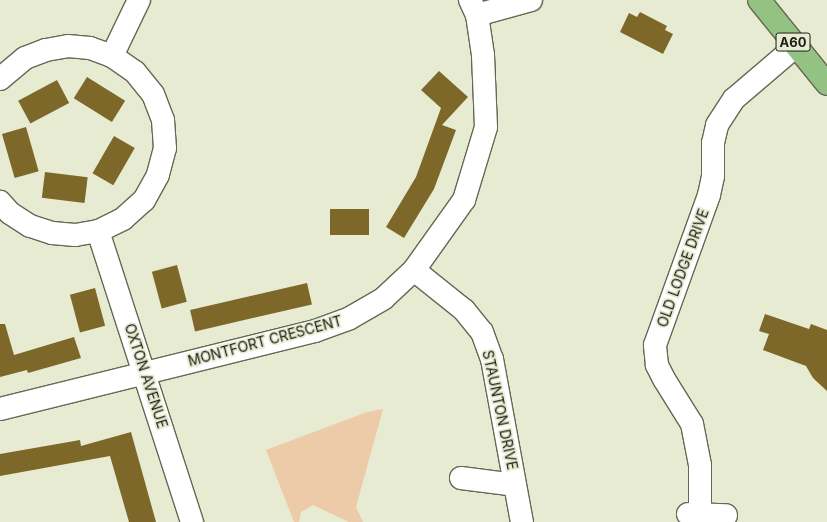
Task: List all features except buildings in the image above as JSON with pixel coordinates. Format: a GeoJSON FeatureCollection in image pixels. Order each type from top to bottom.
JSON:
{"type":"FeatureCollection","features":[{"type":"Feature","properties":{"kind":"highway","name":"A60"},"geometry":{"type":"LineString","coordinates":[[759,0],[827,84],[827,88]]}},
{"type":"Feature","properties":{"kind":"street"},"geometry":{"type":"LineString","coordinates":[[112,56],[139,0]]}},
{"type":"Feature","properties":{"kind":"street"},"geometry":{"type":"LineString","coordinates":[[473,8],[531,0]]}},
{"type":"Feature","properties":{"kind":"street","name":"MONTFORT CRESCENT"},"geometry":{"type":"LineString","coordinates":[[0,409],[315,331],[350,318],[384,298],[414,270],[464,200],[486,127],[485,76],[473,8]]}},
{"type":"Feature","properties":{"kind":"street"},"geometry":{"type":"LineString","coordinates":[[0,79],[25,58],[46,50],[68,46],[90,48],[112,56],[135,72],[153,94],[163,120],[164,148],[158,175],[144,200],[123,219],[98,231],[75,235],[52,233],[30,226],[10,213],[0,202]]}},
{"type":"Feature","properties":{"kind":"street","name":"OLD LODGE DRIVE"},"geometry":{"type":"LineString","coordinates":[[726,515],[694,514],[700,465],[692,424],[657,365],[655,345],[713,182],[713,143],[717,125],[741,92],[796,46]]}},
{"type":"Feature","properties":{"kind":"street","name":"OXTON AVENUE"},"geometry":{"type":"LineString","coordinates":[[98,231],[146,373],[192,522]]}},
{"type":"Feature","properties":{"kind":"street","name":"STAUNTON DRIVE"},"geometry":{"type":"LineString","coordinates":[[414,270],[464,310],[482,332],[492,359],[522,522]]}},
{"type":"Feature","properties":{"kind":"street","name":"STAUNTON DRIVE"},"geometry":{"type":"LineString","coordinates":[[461,478],[515,485]]}},
{"type":"Feature","properties":{"kind":"shaded area"},"geometry":{"type":"Polygon","coordinates":[[[383,409],[356,507],[363,522],[349,522],[313,505],[301,512],[299,522],[294,522],[266,450],[367,412],[383,409]]]}}]}
